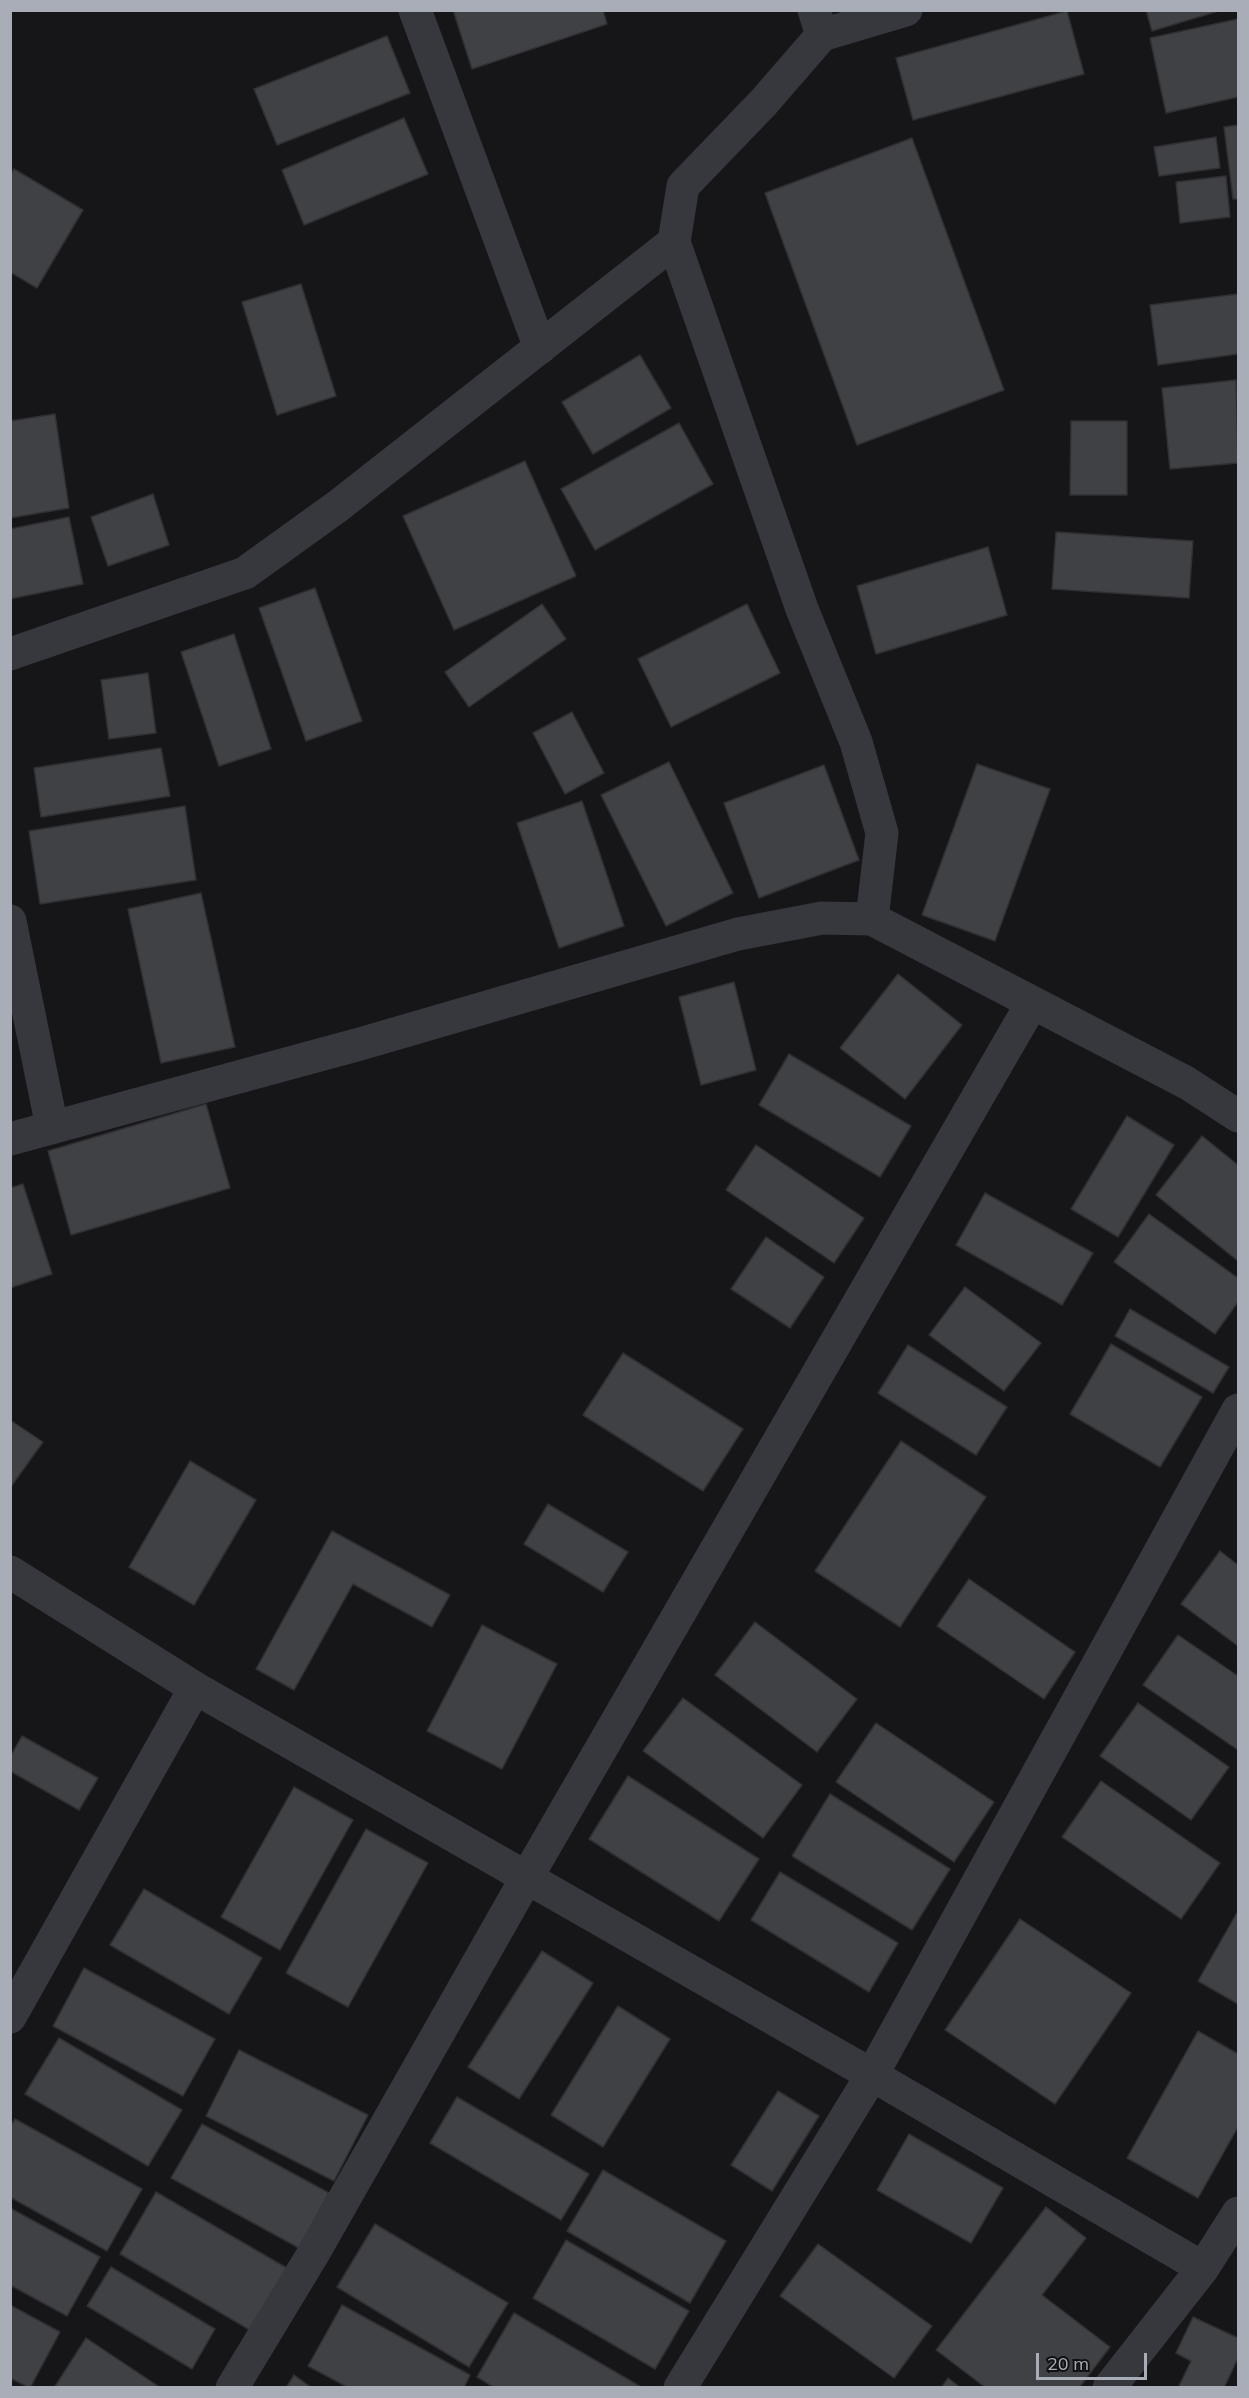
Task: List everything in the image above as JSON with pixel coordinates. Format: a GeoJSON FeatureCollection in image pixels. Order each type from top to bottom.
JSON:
{"type":"FeatureCollection","features":[{"type":"Feature","properties":{"kind":"street"},"geometry":{"type":"LineString","coordinates":[[415,10],[540,348]]}},
{"type":"Feature","properties":{"kind":"street"},"geometry":{"type":"LineString","coordinates":[[872,919],[882,833],[856,742],[802,609],[674,242],[683,186],[763,103],[818,23],[906,10]]}},
{"type":"Feature","properties":{"kind":"street"},"geometry":{"type":"LineString","coordinates":[[10,654],[245,573],[338,506],[674,242]]}},
{"type":"Feature","properties":{"kind":"street"},"geometry":{"type":"LineString","coordinates":[[10,1139],[360,1044],[738,934],[822,918],[872,919],[1187,1083],[1239,1116]]}},
{"type":"Feature","properties":{"kind":"street"},"geometry":{"type":"LineString","coordinates":[[10,921],[52,1127]]}},
{"type":"Feature","properties":{"kind":"street"},"geometry":{"type":"LineString","coordinates":[[232,2388],[312,2254],[527,1876],[1032,1003]]}},
{"type":"Feature","properties":{"kind":"street"},"geometry":{"type":"LineString","coordinates":[[680,2388],[872,2075],[1239,1410]]}},
{"type":"Feature","properties":{"kind":"street"},"geometry":{"type":"LineString","coordinates":[[10,1572],[195,1688],[527,1876],[1203,2268]]}},
{"type":"Feature","properties":{"kind":"street"},"geometry":{"type":"LineString","coordinates":[[10,2017],[195,1688]]}},
{"type":"Feature","properties":{"kind":"street"},"geometry":{"type":"LineString","coordinates":[[1109,2388],[1203,2268],[1239,2213]]}},
{"type":"Feature","properties":{"kind":"building"},"geometry":{"type":"Polygon","coordinates":[[[453,10],[603,10],[607,24],[472,69],[453,10]]]}},
{"type":"Feature","properties":{"kind":"building"},"geometry":{"type":"Polygon","coordinates":[[[1146,10],[1222,10],[1152,31],[1146,10]]]}},
{"type":"Feature","properties":{"kind":"building"},"geometry":{"type":"Polygon","coordinates":[[[1067,11],[1084,74],[913,120],[896,58],[1067,11]]]}},
{"type":"Feature","properties":{"kind":"building"},"geometry":{"type":"Polygon","coordinates":[[[1238,19],[1238,97],[1166,113],[1150,38],[1238,19]]]}},
{"type":"Feature","properties":{"kind":"building"},"geometry":{"type":"Polygon","coordinates":[[[387,36],[410,93],[277,145],[254,89],[387,36]]]}},
{"type":"Feature","properties":{"kind":"building"},"geometry":{"type":"Polygon","coordinates":[[[404,118],[428,174],[304,225],[282,170],[404,118]]]}},
{"type":"Feature","properties":{"kind":"building"},"geometry":{"type":"Polygon","coordinates":[[[1238,125],[1238,199],[1233,199],[1224,127],[1238,125]]]}},
{"type":"Feature","properties":{"kind":"building"},"geometry":{"type":"Polygon","coordinates":[[[1216,137],[1220,168],[1159,176],[1154,147],[1216,137]]]}},
{"type":"Feature","properties":{"kind":"building"},"geometry":{"type":"Polygon","coordinates":[[[912,138],[1004,390],[857,445],[765,193],[912,138]]]}},
{"type":"Feature","properties":{"kind":"building"},"geometry":{"type":"Polygon","coordinates":[[[14,169],[83,210],[37,288],[10,272],[10,175],[14,169]]]}},
{"type":"Feature","properties":{"kind":"building"},"geometry":{"type":"Polygon","coordinates":[[[1226,176],[1230,217],[1180,223],[1176,182],[1226,176]]]}},
{"type":"Feature","properties":{"kind":"building"},"geometry":{"type":"Polygon","coordinates":[[[301,284],[336,396],[277,415],[242,302],[301,284]]]}},
{"type":"Feature","properties":{"kind":"building"},"geometry":{"type":"Polygon","coordinates":[[[1238,294],[1238,354],[1158,365],[1150,305],[1238,294]]]}},
{"type":"Feature","properties":{"kind":"building"},"geometry":{"type":"Polygon","coordinates":[[[640,355],[671,408],[593,454],[562,402],[640,355]]]}},
{"type":"Feature","properties":{"kind":"building"},"geometry":{"type":"Polygon","coordinates":[[[1236,380],[1238,463],[1170,469],[1162,388],[1236,380]]]}},
{"type":"Feature","properties":{"kind":"building"},"geometry":{"type":"Polygon","coordinates":[[[55,414],[69,508],[10,518],[10,421],[55,414]]]}},
{"type":"Feature","properties":{"kind":"building"},"geometry":{"type":"Polygon","coordinates":[[[1071,421],[1127,421],[1127,495],[1070,495],[1071,421]]]}},
{"type":"Feature","properties":{"kind":"building"},"geometry":{"type":"Polygon","coordinates":[[[679,423],[713,484],[595,550],[561,489],[679,423]]]}},
{"type":"Feature","properties":{"kind":"building"},"geometry":{"type":"Polygon","coordinates":[[[525,461],[576,576],[454,630],[403,516],[525,461]]]}},
{"type":"Feature","properties":{"kind":"building"},"geometry":{"type":"Polygon","coordinates":[[[153,494],[169,545],[108,566],[91,517],[153,494]]]}},
{"type":"Feature","properties":{"kind":"building"},"geometry":{"type":"Polygon","coordinates":[[[69,517],[83,584],[10,599],[10,529],[69,517]]]}},
{"type":"Feature","properties":{"kind":"building"},"geometry":{"type":"Polygon","coordinates":[[[1056,532],[1193,541],[1189,598],[1052,589],[1056,532]]]}},
{"type":"Feature","properties":{"kind":"building"},"geometry":{"type":"Polygon","coordinates":[[[988,547],[1007,615],[876,654],[857,586],[988,547]]]}},
{"type":"Feature","properties":{"kind":"building"},"geometry":{"type":"Polygon","coordinates":[[[315,588],[362,721],[306,741],[259,608],[315,588]]]}},
{"type":"Feature","properties":{"kind":"building"},"geometry":{"type":"Polygon","coordinates":[[[542,604],[566,639],[469,707],[445,672],[542,604]]]}},
{"type":"Feature","properties":{"kind":"building"},"geometry":{"type":"Polygon","coordinates":[[[747,604],[780,673],[671,727],[638,659],[747,604]]]}},
{"type":"Feature","properties":{"kind":"building"},"geometry":{"type":"Polygon","coordinates":[[[234,634],[271,749],[219,766],[181,652],[234,634]]]}},
{"type":"Feature","properties":{"kind":"building"},"geometry":{"type":"Polygon","coordinates":[[[148,673],[156,733],[109,739],[101,680],[148,673]]]}},
{"type":"Feature","properties":{"kind":"building"},"geometry":{"type":"Polygon","coordinates":[[[572,712],[604,773],[565,794],[533,733],[572,712]]]}},
{"type":"Feature","properties":{"kind":"building"},"geometry":{"type":"Polygon","coordinates":[[[161,748],[170,796],[41,817],[34,768],[161,748]]]}},
{"type":"Feature","properties":{"kind":"building"},"geometry":{"type":"Polygon","coordinates":[[[669,762],[733,893],[666,926],[601,795],[669,762]]]}},
{"type":"Feature","properties":{"kind":"building"},"geometry":{"type":"Polygon","coordinates":[[[977,764],[1050,789],[995,941],[922,915],[977,764]]]}},
{"type":"Feature","properties":{"kind":"building"},"geometry":{"type":"Polygon","coordinates":[[[824,765],[859,860],[759,898],[724,803],[824,765]]]}},
{"type":"Feature","properties":{"kind":"building"},"geometry":{"type":"Polygon","coordinates":[[[582,801],[624,926],[559,948],[517,823],[582,801]]]}},
{"type":"Feature","properties":{"kind":"building"},"geometry":{"type":"Polygon","coordinates":[[[185,806],[196,880],[40,904],[29,831],[185,806]]]}},
{"type":"Feature","properties":{"kind":"building"},"geometry":{"type":"Polygon","coordinates":[[[201,893],[235,1047],[161,1063],[128,909],[201,893]]]}},
{"type":"Feature","properties":{"kind":"building"},"geometry":{"type":"Polygon","coordinates":[[[898,974],[962,1025],[905,1099],[840,1048],[898,974]]]}},
{"type":"Feature","properties":{"kind":"building"},"geometry":{"type":"Polygon","coordinates":[[[734,982],[756,1070],[701,1085],[679,997],[734,982]]]}},
{"type":"Feature","properties":{"kind":"building"},"geometry":{"type":"Polygon","coordinates":[[[789,1054],[911,1126],[880,1177],[759,1105],[789,1054]]]}},
{"type":"Feature","properties":{"kind":"building"},"geometry":{"type":"Polygon","coordinates":[[[206,1104],[230,1188],[71,1235],[48,1151],[206,1104]]]}},
{"type":"Feature","properties":{"kind":"building"},"geometry":{"type":"Polygon","coordinates":[[[1127,1116],[1174,1145],[1118,1237],[1071,1209],[1127,1116]]]}},
{"type":"Feature","properties":{"kind":"building"},"geometry":{"type":"Polygon","coordinates":[[[1202,1136],[1238,1165],[1238,1261],[1156,1195],[1202,1136]]]}},
{"type":"Feature","properties":{"kind":"building"},"geometry":{"type":"Polygon","coordinates":[[[756,1145],[864,1218],[834,1263],[726,1190],[756,1145]]]}},
{"type":"Feature","properties":{"kind":"building"},"geometry":{"type":"Polygon","coordinates":[[[23,1184],[52,1274],[10,1288],[10,1188],[23,1184]]]}},
{"type":"Feature","properties":{"kind":"building"},"geometry":{"type":"Polygon","coordinates":[[[985,1193],[1093,1253],[1062,1305],[956,1245],[985,1193]]]}},
{"type":"Feature","properties":{"kind":"building"},"geometry":{"type":"Polygon","coordinates":[[[1149,1214],[1238,1278],[1238,1302],[1215,1334],[1114,1262],[1149,1214]]]}},
{"type":"Feature","properties":{"kind":"building"},"geometry":{"type":"Polygon","coordinates":[[[766,1237],[824,1277],[790,1328],[731,1289],[766,1237]]]}},
{"type":"Feature","properties":{"kind":"building"},"geometry":{"type":"Polygon","coordinates":[[[965,1287],[1041,1343],[1004,1391],[929,1335],[965,1287]]]}},
{"type":"Feature","properties":{"kind":"building"},"geometry":{"type":"Polygon","coordinates":[[[1130,1309],[1229,1367],[1213,1393],[1115,1336],[1130,1309]]]}},
{"type":"Feature","properties":{"kind":"building"},"geometry":{"type":"Polygon","coordinates":[[[1111,1344],[1202,1397],[1160,1467],[1070,1414],[1111,1344]]]}},
{"type":"Feature","properties":{"kind":"building"},"geometry":{"type":"Polygon","coordinates":[[[908,1345],[1007,1407],[976,1455],[878,1393],[908,1345]]]}},
{"type":"Feature","properties":{"kind":"building"},"geometry":{"type":"Polygon","coordinates":[[[623,1353],[743,1429],[703,1491],[583,1415],[623,1353]]]}},
{"type":"Feature","properties":{"kind":"building"},"geometry":{"type":"Polygon","coordinates":[[[10,1420],[43,1442],[10,1488],[10,1420]]]}},
{"type":"Feature","properties":{"kind":"building"},"geometry":{"type":"Polygon","coordinates":[[[901,1441],[986,1497],[900,1627],[815,1571],[901,1441]]]}},
{"type":"Feature","properties":{"kind":"building"},"geometry":{"type":"Polygon","coordinates":[[[190,1461],[256,1500],[194,1605],[129,1567],[190,1461]]]}},
{"type":"Feature","properties":{"kind":"building"},"geometry":{"type":"Polygon","coordinates":[[[548,1504],[628,1552],[603,1592],[524,1544],[548,1504]]]}},
{"type":"Feature","properties":{"kind":"building"},"geometry":{"type":"Polygon","coordinates":[[[332,1531],[450,1595],[432,1627],[353,1584],[294,1690],[256,1669],[332,1531]]]}},
{"type":"Feature","properties":{"kind":"building"},"geometry":{"type":"Polygon","coordinates":[[[1220,1551],[1238,1565],[1238,1646],[1181,1604],[1220,1551]]]}},
{"type":"Feature","properties":{"kind":"building"},"geometry":{"type":"Polygon","coordinates":[[[969,1579],[1075,1652],[1044,1699],[937,1626],[969,1579]]]}},
{"type":"Feature","properties":{"kind":"building"},"geometry":{"type":"Polygon","coordinates":[[[755,1622],[857,1699],[817,1752],[715,1675],[755,1622]]]}},
{"type":"Feature","properties":{"kind":"building"},"geometry":{"type":"Polygon","coordinates":[[[482,1625],[557,1664],[502,1769],[427,1731],[482,1625]]]}},
{"type":"Feature","properties":{"kind":"building"},"geometry":{"type":"Polygon","coordinates":[[[1178,1635],[1238,1676],[1238,1750],[1143,1685],[1178,1635]]]}},
{"type":"Feature","properties":{"kind":"building"},"geometry":{"type":"Polygon","coordinates":[[[683,1698],[802,1785],[763,1838],[643,1751],[683,1698]]]}},
{"type":"Feature","properties":{"kind":"building"},"geometry":{"type":"Polygon","coordinates":[[[1138,1703],[1229,1767],[1191,1820],[1100,1756],[1138,1703]]]}},
{"type":"Feature","properties":{"kind":"building"},"geometry":{"type":"Polygon","coordinates":[[[876,1723],[994,1802],[954,1862],[836,1782],[876,1723]]]}},
{"type":"Feature","properties":{"kind":"building"},"geometry":{"type":"Polygon","coordinates":[[[22,1736],[98,1778],[79,1810],[10,1771],[10,1757],[22,1736]]]}},
{"type":"Feature","properties":{"kind":"building"},"geometry":{"type":"Polygon","coordinates":[[[628,1776],[759,1859],[719,1921],[589,1839],[628,1776]]]}},
{"type":"Feature","properties":{"kind":"building"},"geometry":{"type":"Polygon","coordinates":[[[1101,1781],[1220,1863],[1181,1919],[1062,1837],[1101,1781]]]}},
{"type":"Feature","properties":{"kind":"building"},"geometry":{"type":"Polygon","coordinates":[[[294,1787],[353,1820],[280,1950],[221,1917],[294,1787]]]}},
{"type":"Feature","properties":{"kind":"building"},"geometry":{"type":"Polygon","coordinates":[[[830,1794],[950,1869],[912,1930],[792,1856],[830,1794]]]}},
{"type":"Feature","properties":{"kind":"building"},"geometry":{"type":"Polygon","coordinates":[[[366,1829],[428,1863],[348,2007],[286,1973],[366,1829]]]}},
{"type":"Feature","properties":{"kind":"building"},"geometry":{"type":"Polygon","coordinates":[[[780,1872],[898,1943],[869,1992],[751,1920],[780,1872]]]}},
{"type":"Feature","properties":{"kind":"building"},"geometry":{"type":"Polygon","coordinates":[[[144,1889],[262,1958],[229,2014],[110,1945],[144,1889]]]}},
{"type":"Feature","properties":{"kind":"building"},"geometry":{"type":"Polygon","coordinates":[[[1238,1911],[1238,2004],[1198,1981],[1238,1911]]]}},
{"type":"Feature","properties":{"kind":"building"},"geometry":{"type":"Polygon","coordinates":[[[1020,1919],[1131,1993],[1055,2104],[945,2030],[1020,1919]]]}},
{"type":"Feature","properties":{"kind":"building"},"geometry":{"type":"Polygon","coordinates":[[[542,1951],[593,1983],[519,2099],[468,2067],[542,1951]]]}},
{"type":"Feature","properties":{"kind":"building"},"geometry":{"type":"Polygon","coordinates":[[[84,1968],[215,2039],[183,2096],[53,2026],[84,1968]]]}},
{"type":"Feature","properties":{"kind":"building"},"geometry":{"type":"Polygon","coordinates":[[[618,2006],[670,2039],[603,2147],[551,2115],[618,2006]]]}},
{"type":"Feature","properties":{"kind":"building"},"geometry":{"type":"Polygon","coordinates":[[[1198,2031],[1238,2054],[1238,2127],[1198,2198],[1127,2158],[1198,2031]]]}},
{"type":"Feature","properties":{"kind":"building"},"geometry":{"type":"Polygon","coordinates":[[[59,2038],[182,2110],[148,2166],[25,2094],[59,2038]]]}},
{"type":"Feature","properties":{"kind":"building"},"geometry":{"type":"Polygon","coordinates":[[[239,2050],[368,2115],[334,2181],[206,2116],[239,2050]]]}},
{"type":"Feature","properties":{"kind":"building"},"geometry":{"type":"Polygon","coordinates":[[[778,2091],[819,2116],[772,2191],[731,2165],[778,2091]]]}},
{"type":"Feature","properties":{"kind":"building"},"geometry":{"type":"Polygon","coordinates":[[[457,2097],[589,2174],[561,2220],[430,2143],[457,2097]]]}},
{"type":"Feature","properties":{"kind":"building"},"geometry":{"type":"Polygon","coordinates":[[[15,2119],[142,2189],[107,2251],[10,2197],[10,2127],[15,2119]]]}},
{"type":"Feature","properties":{"kind":"building"},"geometry":{"type":"Polygon","coordinates":[[[202,2124],[329,2193],[299,2248],[171,2178],[202,2124]]]}},
{"type":"Feature","properties":{"kind":"building"},"geometry":{"type":"Polygon","coordinates":[[[909,2134],[1003,2188],[971,2243],[877,2190],[909,2134]]]}},
{"type":"Feature","properties":{"kind":"building"},"geometry":{"type":"Polygon","coordinates":[[[603,2170],[726,2241],[690,2303],[567,2231],[603,2170]]]}},
{"type":"Feature","properties":{"kind":"building"},"geometry":{"type":"Polygon","coordinates":[[[156,2192],[292,2271],[255,2333],[120,2254],[156,2192]]]}},
{"type":"Feature","properties":{"kind":"building"},"geometry":{"type":"Polygon","coordinates":[[[1046,2207],[1086,2238],[1042,2295],[1110,2347],[1079,2388],[986,2388],[936,2350],[1046,2207]]]}},
{"type":"Feature","properties":{"kind":"building"},"geometry":{"type":"Polygon","coordinates":[[[10,2208],[100,2257],[67,2316],[10,2285],[10,2208]]]}},
{"type":"Feature","properties":{"kind":"building"},"geometry":{"type":"Polygon","coordinates":[[[375,2224],[508,2303],[469,2367],[337,2287],[375,2224]]]}},
{"type":"Feature","properties":{"kind":"building"},"geometry":{"type":"Polygon","coordinates":[[[566,2240],[689,2311],[655,2369],[533,2298],[566,2240]]]}},
{"type":"Feature","properties":{"kind":"building"},"geometry":{"type":"Polygon","coordinates":[[[818,2244],[932,2326],[894,2378],[780,2296],[818,2244]]]}},
{"type":"Feature","properties":{"kind":"building"},"geometry":{"type":"Polygon","coordinates":[[[111,2267],[215,2329],[192,2369],[87,2306],[111,2267]]]}},
{"type":"Feature","properties":{"kind":"building"},"geometry":{"type":"Polygon","coordinates":[[[10,2305],[60,2332],[30,2388],[10,2378],[10,2305]]]}},
{"type":"Feature","properties":{"kind":"building"},"geometry":{"type":"Polygon","coordinates":[[[342,2305],[470,2375],[464,2388],[349,2388],[308,2366],[342,2305]]]}},
{"type":"Feature","properties":{"kind":"building"},"geometry":{"type":"Polygon","coordinates":[[[514,2313],[643,2388],[495,2388],[477,2377],[514,2313]]]}},
{"type":"Feature","properties":{"kind":"building"},"geometry":{"type":"Polygon","coordinates":[[[1193,2317],[1238,2338],[1238,2358],[1224,2388],[1178,2388],[1191,2361],[1176,2353],[1193,2317]]]}},
{"type":"Feature","properties":{"kind":"building"},"geometry":{"type":"Polygon","coordinates":[[[86,2338],[161,2388],[54,2388],[86,2338]]]}},
{"type":"Feature","properties":{"kind":"building"},"geometry":{"type":"Polygon","coordinates":[[[294,2375],[312,2388],[286,2388],[294,2375]]]}},
{"type":"Feature","properties":{"kind":"building"},"geometry":{"type":"Polygon","coordinates":[[[948,2378],[961,2388],[941,2388],[948,2378]]]}}]}
